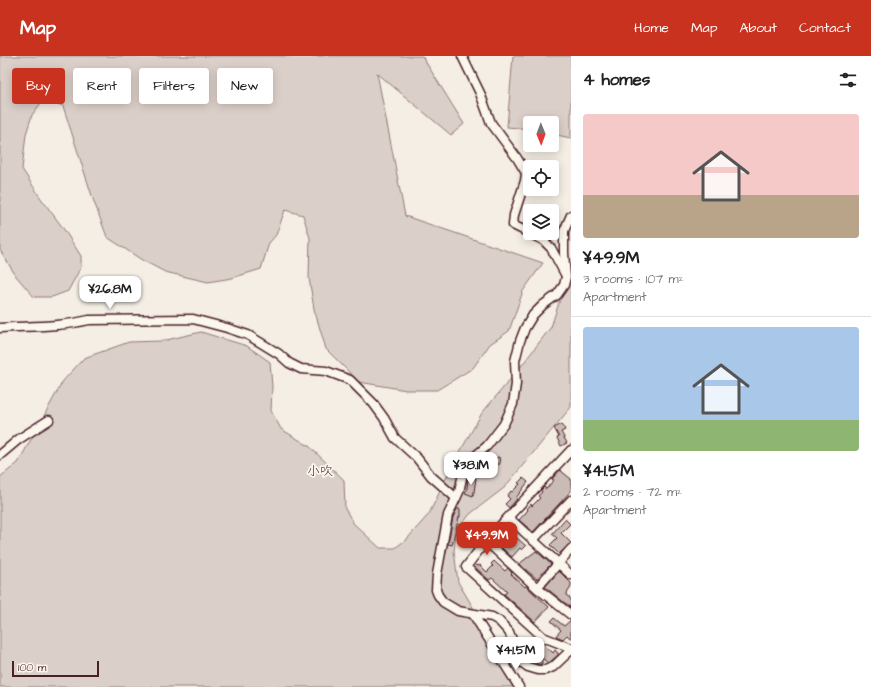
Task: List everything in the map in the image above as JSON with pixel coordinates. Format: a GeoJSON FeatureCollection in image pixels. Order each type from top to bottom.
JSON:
{"type":"FeatureCollection","features":[{"type":"Feature","properties":{"kind":"street"},"geometry":{"type":"LineString","coordinates":[[462,56],[480,93],[491,122],[517,158],[526,174],[514,215],[513,225],[543,240],[551,248],[566,276]]}},
{"type":"Feature","properties":{"kind":"street"},"geometry":{"type":"LineString","coordinates":[[571,215],[564,231],[566,276],[564,285],[561,291],[533,315],[525,328],[515,361],[516,384],[513,404],[498,432],[487,446],[468,462],[464,469],[456,498],[448,515],[437,574],[436,590],[443,602],[458,611],[492,617],[504,626],[508,632],[513,642],[516,655],[521,662],[528,667],[538,670],[545,670],[553,667],[571,649],[543,637],[466,567],[486,541],[571,450]]}},
{"type":"Feature","properties":{"kind":"street"},"geometry":{"type":"LineString","coordinates":[[0,328],[53,326],[74,324],[89,320],[193,319],[248,335],[279,354],[289,363],[301,369],[326,371],[350,380],[384,418],[395,438],[417,458],[431,476],[456,498]]}},
{"type":"Feature","properties":{"kind":"street"},"geometry":{"type":"LineString","coordinates":[[0,455],[19,439],[49,420]]}},
{"type":"Feature","properties":{"kind":"street"},"geometry":{"type":"LineString","coordinates":[[533,540],[571,500]]}},
{"type":"Feature","properties":{"kind":"street"},"geometry":{"type":"LineString","coordinates":[[509,518],[571,575]]}},
{"type":"Feature","properties":{"kind":"street"},"geometry":{"type":"LineString","coordinates":[[486,541],[537,588],[571,615]]}},
{"type":"Feature","properties":{"kind":"street"},"geometry":{"type":"LineString","coordinates":[[537,588],[571,549]]}},
{"type":"Feature","properties":{"kind":"street"},"geometry":{"type":"LineString","coordinates":[[473,614],[518,687]]}},
{"type":"Feature","properties":{"kind":"shaded area"},"geometry":{"type":"Polygon","coordinates":[[[0,56],[422,56],[464,124],[451,135],[377,73],[405,216],[543,263],[523,291],[509,331],[490,344],[473,368],[437,390],[406,390],[359,382],[326,349],[314,309],[309,278],[310,238],[303,215],[285,210],[276,235],[269,243],[261,269],[232,278],[208,282],[165,272],[142,260],[107,237],[63,106],[58,104],[65,104],[65,68],[12,68],[12,104],[40,104],[32,115],[26,134],[22,169],[81,256],[81,267],[68,291],[52,297],[34,297],[16,276],[0,250],[0,56]]]}},
{"type":"Feature","properties":{"kind":"shaded area"},"geometry":{"type":"Polygon","coordinates":[[[513,56],[571,56],[571,138],[559,135],[559,116],[523,116],[523,128],[507,127],[513,56]]]}},
{"type":"Feature","properties":{"kind":"shaded area"},"geometry":{"type":"Polygon","coordinates":[[[571,276],[571,407],[504,488],[470,514],[456,532],[454,551],[458,582],[520,687],[0,687],[0,477],[18,463],[63,381],[84,358],[129,342],[162,341],[201,332],[247,346],[270,362],[272,386],[271,411],[281,429],[309,446],[344,480],[345,509],[354,524],[380,548],[395,548],[407,539],[429,514],[453,464],[482,413],[519,369],[551,327],[566,281],[571,276]]]}},
{"type":"Feature","properties":{"kind":"building"},"geometry":{"type":"Polygon","coordinates":[[[562,424],[565,430],[561,432],[567,443],[561,446],[557,438],[559,437],[554,428],[562,424]]]}},
{"type":"Feature","properties":{"kind":"building"},"geometry":{"type":"Polygon","coordinates":[[[499,457],[500,464],[486,466],[480,472],[476,469],[486,460],[499,457]]]}},
{"type":"Feature","properties":{"kind":"building"},"geometry":{"type":"Polygon","coordinates":[[[560,470],[571,479],[571,491],[533,532],[519,520],[531,504],[532,506],[540,498],[538,496],[542,492],[541,490],[544,487],[546,489],[560,470]]]}},
{"type":"Feature","properties":{"kind":"building"},"geometry":{"type":"Polygon","coordinates":[[[468,477],[476,478],[473,496],[465,493],[467,489],[468,477]]]}},
{"type":"Feature","properties":{"kind":"building"},"geometry":{"type":"Polygon","coordinates":[[[523,478],[528,482],[509,508],[505,504],[510,499],[507,496],[520,484],[518,483],[523,478]]]}},
{"type":"Feature","properties":{"kind":"building"},"geometry":{"type":"Polygon","coordinates":[[[457,509],[460,509],[460,517],[452,545],[448,544],[453,517],[457,509]]]}},
{"type":"Feature","properties":{"kind":"building"},"geometry":{"type":"Polygon","coordinates":[[[565,519],[570,524],[561,533],[571,543],[559,554],[550,545],[557,538],[552,534],[565,519]]]}},
{"type":"Feature","properties":{"kind":"building"},"geometry":{"type":"Polygon","coordinates":[[[517,538],[526,546],[522,550],[520,548],[512,557],[497,544],[502,539],[510,546],[517,538]]]}},
{"type":"Feature","properties":{"kind":"building"},"geometry":{"type":"Polygon","coordinates":[[[536,551],[551,564],[537,579],[519,564],[536,551]]]}},
{"type":"Feature","properties":{"kind":"building"},"geometry":{"type":"Polygon","coordinates":[[[494,561],[505,571],[508,568],[512,573],[511,574],[549,607],[535,622],[504,594],[507,592],[492,578],[489,580],[475,567],[480,565],[487,572],[493,566],[491,564],[494,561]]]}},
{"type":"Feature","properties":{"kind":"building"},"geometry":{"type":"Polygon","coordinates":[[[559,571],[571,583],[571,587],[566,595],[571,599],[571,608],[545,587],[559,571]]]}},
{"type":"Feature","properties":{"kind":"building"},"geometry":{"type":"Polygon","coordinates":[[[554,618],[564,626],[571,620],[571,639],[567,635],[563,639],[556,636],[561,630],[551,621],[554,618]]]}},
{"type":"Feature","properties":{"kind":"building"},"geometry":{"type":"Polygon","coordinates":[[[532,636],[543,643],[553,653],[555,650],[558,655],[548,663],[542,658],[542,664],[536,664],[536,654],[533,658],[523,649],[526,646],[525,644],[532,636]]]}},
{"type":"Feature","properties":{"kind":"district","name":"小吹"},"geometry":{"type":"Point","coordinates":[320,470]}}]}
